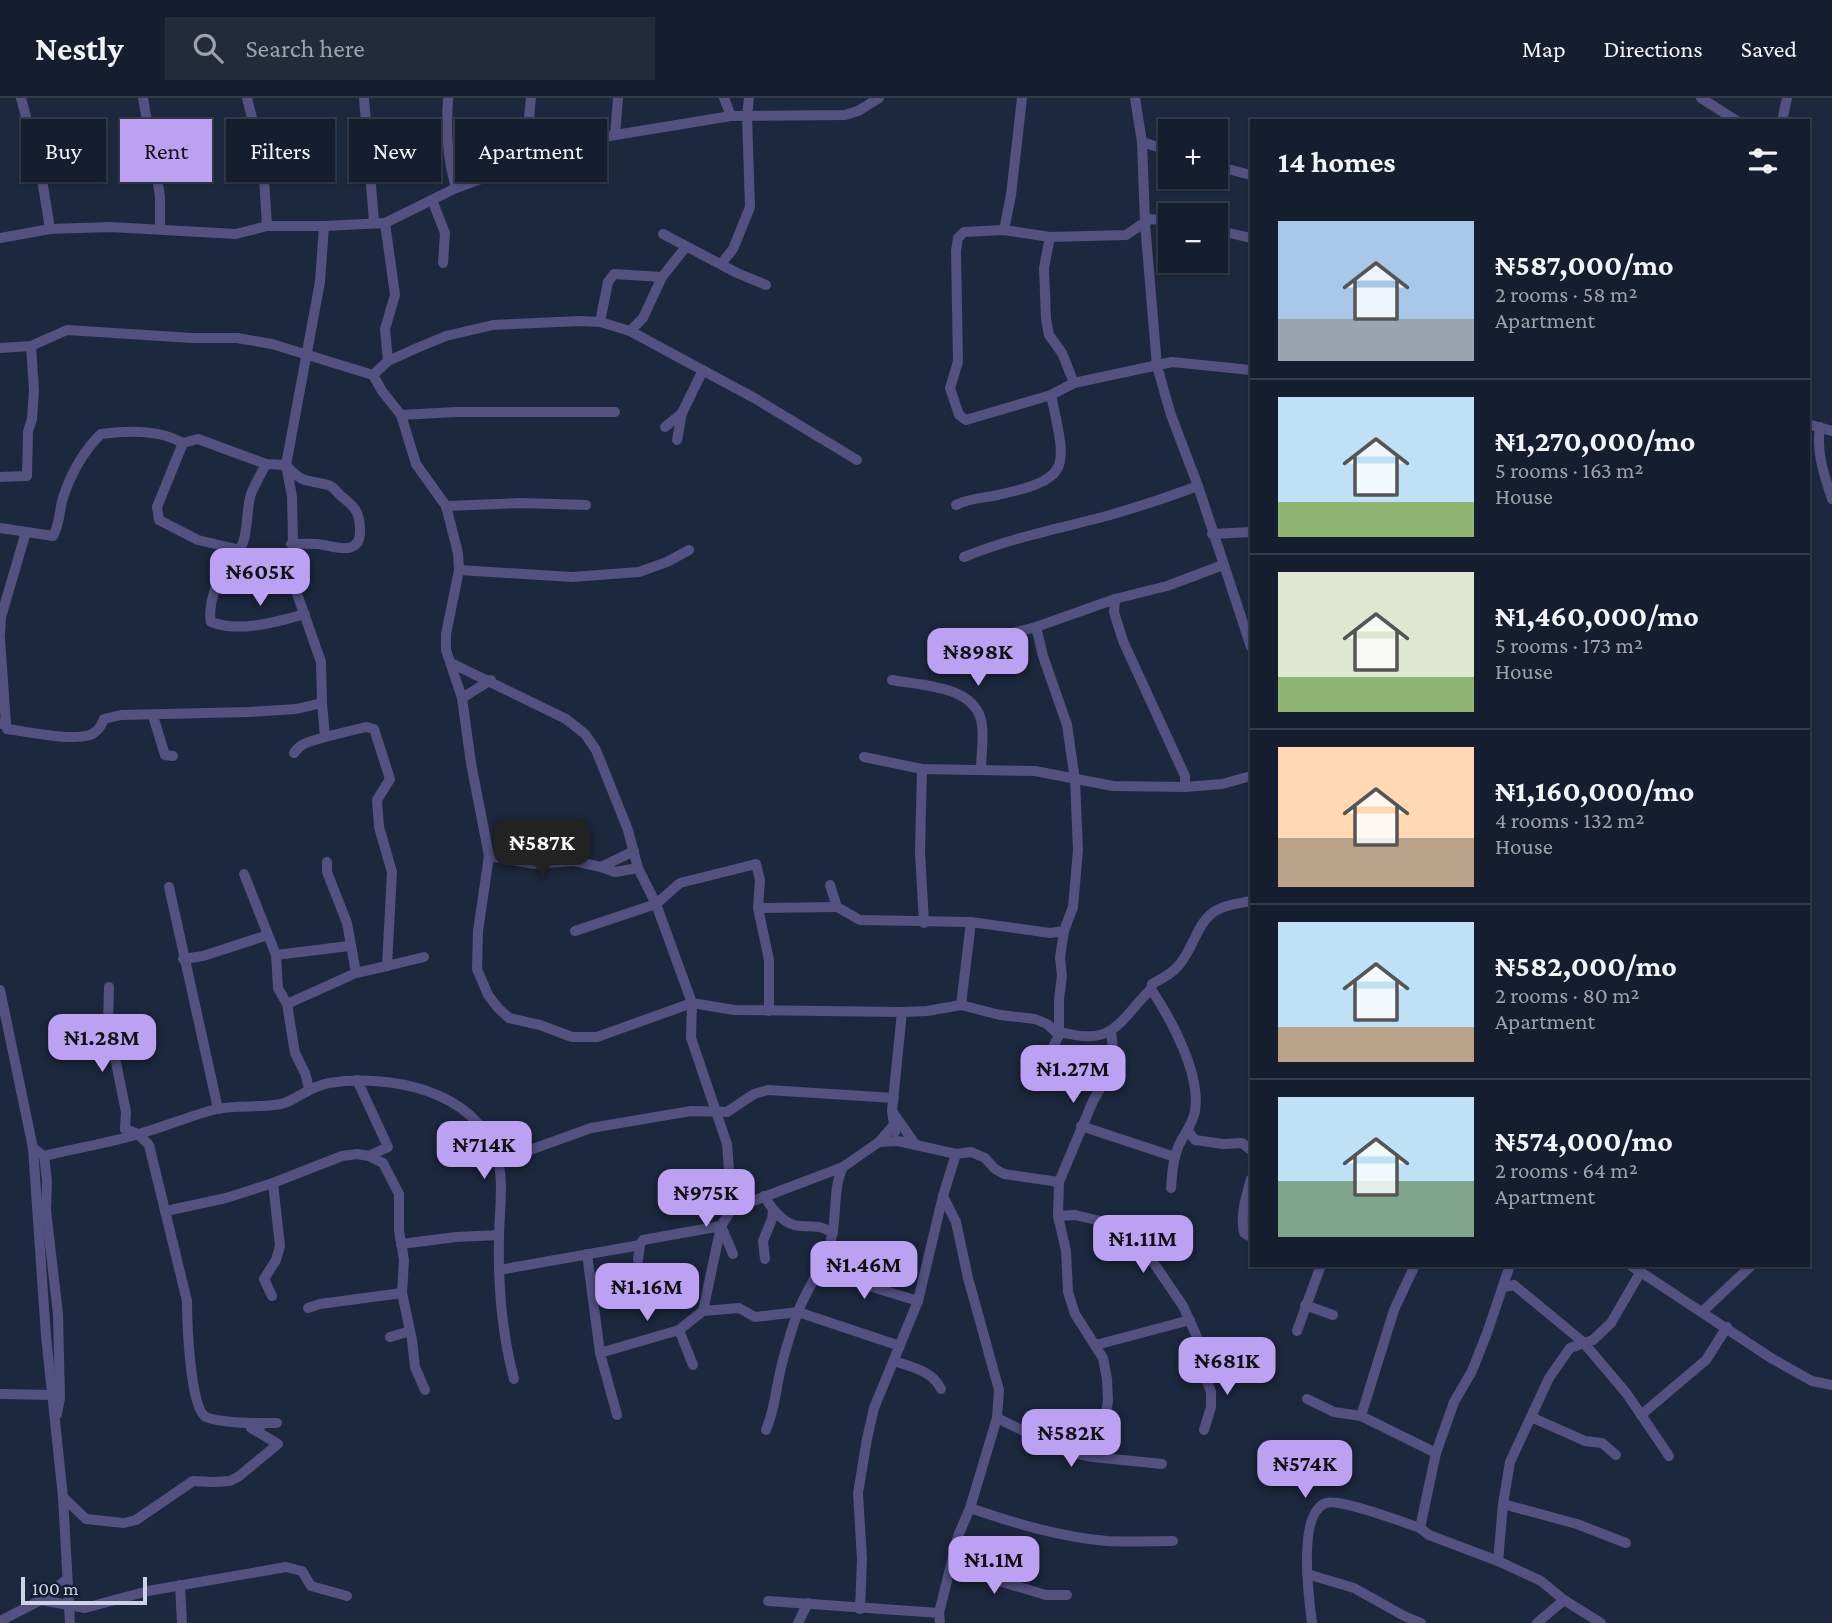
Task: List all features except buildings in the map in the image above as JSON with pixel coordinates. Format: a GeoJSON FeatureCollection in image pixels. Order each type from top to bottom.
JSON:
{"type":"FeatureCollection","features":[{"type":"Feature","properties":{"kind":"street"},"geometry":{"type":"LineString","coordinates":[[21,98],[41,173],[50,229]]}},
{"type":"Feature","properties":{"kind":"street"},"geometry":{"type":"LineString","coordinates":[[143,98],[160,196],[160,229]]}},
{"type":"Feature","properties":{"kind":"street"},"geometry":{"type":"LineString","coordinates":[[247,98],[263,162],[267,226]]}},
{"type":"Feature","properties":{"kind":"street"},"geometry":{"type":"LineString","coordinates":[[364,98],[379,223],[395,295],[385,329],[388,361]]}},
{"type":"Feature","properties":{"kind":"street"},"geometry":{"type":"LineString","coordinates":[[449,98],[446,130],[448,157],[456,188]]}},
{"type":"Feature","properties":{"kind":"street"},"geometry":{"type":"LineString","coordinates":[[529,119],[531,98]]}},
{"type":"Feature","properties":{"kind":"street"},"geometry":{"type":"LineString","coordinates":[[615,135],[618,98]]}},
{"type":"Feature","properties":{"kind":"street"},"geometry":{"type":"LineString","coordinates":[[724,98],[731,116]]}},
{"type":"Feature","properties":{"kind":"street"},"geometry":{"type":"LineString","coordinates":[[720,264],[733,249],[750,207],[747,116],[749,98]]}},
{"type":"Feature","properties":{"kind":"street"},"geometry":{"type":"LineString","coordinates":[[607,136],[731,116],[845,115],[858,111],[879,98]]}},
{"type":"Feature","properties":{"kind":"street"},"geometry":{"type":"LineString","coordinates":[[1004,230],[1012,195],[1022,98]]}},
{"type":"Feature","properties":{"kind":"street"},"geometry":{"type":"LineString","coordinates":[[1135,98],[1142,142],[1145,223],[1157,366],[1171,415],[1198,486],[1250,644]]}},
{"type":"Feature","properties":{"kind":"street"},"geometry":{"type":"LineString","coordinates":[[1700,98],[1734,119]]}},
{"type":"Feature","properties":{"kind":"street"},"geometry":{"type":"LineString","coordinates":[[1782,119],[1787,98]]}},
{"type":"Feature","properties":{"kind":"street"},"geometry":{"type":"LineString","coordinates":[[1142,142],[1158,147]]}},
{"type":"Feature","properties":{"kind":"street"},"geometry":{"type":"LineString","coordinates":[[1228,169],[1250,175]]}},
{"type":"Feature","properties":{"kind":"street"},"geometry":{"type":"LineString","coordinates":[[0,238],[50,229],[160,229],[236,234],[267,226],[379,223],[473,182]]}},
{"type":"Feature","properties":{"kind":"street"},"geometry":{"type":"LineString","coordinates":[[432,200],[445,233],[443,263]]}},
{"type":"Feature","properties":{"kind":"street"},"geometry":{"type":"LineString","coordinates":[[1158,220],[1150,219],[1126,235],[1050,237],[1004,230],[964,232],[958,238],[956,251],[958,362],[950,388],[959,415],[966,419],[1051,395],[1074,383],[1172,362],[1250,370]]}},
{"type":"Feature","properties":{"kind":"street"},"geometry":{"type":"LineString","coordinates":[[324,226],[320,282],[286,465],[292,496],[294,585],[321,662],[321,703],[325,737]]}},
{"type":"Feature","properties":{"kind":"street"},"geometry":{"type":"LineString","coordinates":[[1228,233],[1250,238]]}},
{"type":"Feature","properties":{"kind":"street"},"geometry":{"type":"LineString","coordinates":[[663,234],[765,285]]}},
{"type":"Feature","properties":{"kind":"street"},"geometry":{"type":"LineString","coordinates":[[1050,237],[1044,268],[1046,319],[1049,335],[1062,353],[1074,383]]}},
{"type":"Feature","properties":{"kind":"street"},"geometry":{"type":"LineString","coordinates":[[630,331],[643,318],[662,277],[685,247]]}},
{"type":"Feature","properties":{"kind":"street"},"geometry":{"type":"LineString","coordinates":[[600,322],[608,282],[614,274],[662,277]]}},
{"type":"Feature","properties":{"kind":"street"},"geometry":{"type":"LineString","coordinates":[[373,375],[388,361],[446,336],[493,325],[600,322],[630,331],[703,370],[857,460]]}},
{"type":"Feature","properties":{"kind":"street"},"geometry":{"type":"LineString","coordinates":[[0,348],[31,346],[67,330],[192,338],[237,338],[272,344],[373,375],[401,415],[416,464],[446,506],[458,553],[459,570],[446,634],[446,650],[462,698],[489,856],[478,931],[477,969],[488,995],[509,1018],[540,1025],[572,1037],[597,1037],[692,1003],[712,1008],[769,1011],[902,1013],[961,1005],[1000,1015],[1035,1019],[1047,1024],[1059,1035]]}},
{"type":"Feature","properties":{"kind":"street"},"geometry":{"type":"LineString","coordinates":[[0,477],[27,476],[28,431],[32,419],[34,390],[31,346]]}},
{"type":"Feature","properties":{"kind":"street"},"geometry":{"type":"LineString","coordinates":[[677,440],[682,413],[703,370]]}},
{"type":"Feature","properties":{"kind":"street"},"geometry":{"type":"LineString","coordinates":[[956,505],[1027,489],[1043,483],[1056,472],[1059,467],[1060,441],[1051,395]]}},
{"type":"Feature","properties":{"kind":"street"},"geometry":{"type":"LineString","coordinates":[[401,415],[456,412],[615,412]]}},
{"type":"Feature","properties":{"kind":"street"},"geometry":{"type":"LineString","coordinates":[[665,427],[682,413]]}},
{"type":"Feature","properties":{"kind":"street"},"geometry":{"type":"LineString","coordinates":[[1810,424],[1832,431]]}},
{"type":"Feature","properties":{"kind":"street"},"geometry":{"type":"LineString","coordinates":[[1820,427],[1818,444],[1821,467],[1832,499]]}},
{"type":"Feature","properties":{"kind":"street"},"geometry":{"type":"LineString","coordinates":[[0,528],[53,536],[58,528],[63,499],[71,479],[90,445],[101,434],[144,432],[175,438],[183,443],[198,439],[266,464],[286,465],[298,478],[314,484],[330,485],[353,504],[360,527],[360,537],[355,545],[342,550],[323,545],[291,544]]}},
{"type":"Feature","properties":{"kind":"street"},"geometry":{"type":"LineString","coordinates":[[183,443],[157,507],[159,520],[198,540],[240,550]]}},
{"type":"Feature","properties":{"kind":"street"},"geometry":{"type":"LineString","coordinates":[[266,464],[251,495],[246,534],[240,550],[228,559],[223,569],[209,614],[211,622],[219,625],[249,625],[305,614]]}},
{"type":"Feature","properties":{"kind":"street"},"geometry":{"type":"LineString","coordinates":[[964,557],[1002,543],[1149,504],[1198,486]]}},
{"type":"Feature","properties":{"kind":"street"},"geometry":{"type":"LineString","coordinates":[[446,506],[521,503],[586,505]]}},
{"type":"Feature","properties":{"kind":"street"},"geometry":{"type":"LineString","coordinates":[[1212,534],[1250,532]]}},
{"type":"Feature","properties":{"kind":"street"},"geometry":{"type":"LineString","coordinates":[[26,533],[1,617],[3,724],[7,729],[74,736],[91,734],[100,729],[104,719],[112,717],[296,709],[321,703]]}},
{"type":"Feature","properties":{"kind":"street"},"geometry":{"type":"LineString","coordinates":[[459,570],[572,576],[639,572],[667,562],[689,550]]}},
{"type":"Feature","properties":{"kind":"street"},"geometry":{"type":"LineString","coordinates":[[934,648],[989,639],[1036,627],[1115,599],[1167,586],[1223,565]]}},
{"type":"Feature","properties":{"kind":"street"},"geometry":{"type":"LineString","coordinates":[[1115,599],[1114,612],[1123,641],[1185,776],[1185,787]]}},
{"type":"Feature","properties":{"kind":"street"},"geometry":{"type":"LineString","coordinates":[[1036,627],[1067,725],[1075,780],[1078,850],[1073,907],[1064,930],[1060,958],[1062,976],[1059,1035],[1039,1076]]}},
{"type":"Feature","properties":{"kind":"street"},"geometry":{"type":"LineString","coordinates":[[451,663],[491,680],[529,703],[566,719],[585,734],[596,750],[628,830],[638,868],[656,904],[692,1003],[691,1038],[727,1144],[732,1209]]}},
{"type":"Feature","properties":{"kind":"street"},"geometry":{"type":"LineString","coordinates":[[462,698],[491,680]]}},
{"type":"Feature","properties":{"kind":"street"},"geometry":{"type":"LineString","coordinates":[[892,680],[955,692],[971,702],[979,713],[982,726],[981,769]]}},
{"type":"Feature","properties":{"kind":"street"},"geometry":{"type":"LineString","coordinates":[[153,716],[165,754],[173,755]]}},
{"type":"Feature","properties":{"kind":"street"},"geometry":{"type":"LineString","coordinates":[[294,754],[298,747],[305,743],[366,726],[374,729],[390,779],[377,800],[379,827],[392,872],[387,966]]}},
{"type":"Feature","properties":{"kind":"street"},"geometry":{"type":"LineString","coordinates":[[864,757],[922,769],[1035,771],[1113,786],[1185,787],[1222,784],[1250,776]]}},
{"type":"Feature","properties":{"kind":"street"},"geometry":{"type":"LineString","coordinates":[[922,769],[920,852],[924,923]]}},
{"type":"Feature","properties":{"kind":"street"},"geometry":{"type":"LineString","coordinates":[[601,867],[634,851]]}},
{"type":"Feature","properties":{"kind":"street"},"geometry":{"type":"LineString","coordinates":[[489,856],[535,864],[574,862],[615,872],[638,868]]}},
{"type":"Feature","properties":{"kind":"street"},"geometry":{"type":"LineString","coordinates":[[327,862],[327,872],[346,923],[356,973]]}},
{"type":"Feature","properties":{"kind":"street"},"geometry":{"type":"LineString","coordinates":[[575,931],[656,904],[681,883],[755,864],[760,880],[758,908],[769,960],[769,1011]]}},
{"type":"Feature","properties":{"kind":"street"},"geometry":{"type":"LineString","coordinates":[[244,874],[276,955],[278,988],[287,1004],[295,1053],[309,1088]]}},
{"type":"Feature","properties":{"kind":"street"},"geometry":{"type":"LineString","coordinates":[[830,885],[837,907]]}},
{"type":"Feature","properties":{"kind":"street"},"geometry":{"type":"LineString","coordinates":[[169,887],[218,1109]]}},
{"type":"Feature","properties":{"kind":"street"},"geometry":{"type":"LineString","coordinates":[[1059,1035],[1061,1032],[1079,1037],[1100,1036],[1111,1032],[1151,989],[1152,984],[1181,964],[1202,924],[1210,915],[1221,908],[1250,901]]}},
{"type":"Feature","properties":{"kind":"street"},"geometry":{"type":"LineString","coordinates":[[758,908],[837,907],[860,920],[971,922],[1050,933],[1064,930]]}},
{"type":"Feature","properties":{"kind":"street"},"geometry":{"type":"LineString","coordinates":[[961,1005],[971,922]]}},
{"type":"Feature","properties":{"kind":"street"},"geometry":{"type":"LineString","coordinates":[[183,959],[203,956],[268,935]]}},
{"type":"Feature","properties":{"kind":"street"},"geometry":{"type":"LineString","coordinates":[[276,955],[349,946]]}},
{"type":"Feature","properties":{"kind":"street"},"geometry":{"type":"LineString","coordinates":[[287,1004],[356,973],[424,957]]}},
{"type":"Feature","properties":{"kind":"street"},"geometry":{"type":"LineString","coordinates":[[63,1497],[86,1519],[124,1523],[136,1520],[193,1481],[213,1482],[238,1477],[278,1444],[251,1428],[277,1423],[247,1423],[208,1418],[200,1412],[193,1385],[187,1301],[149,1145],[138,1134],[125,1129],[126,1112],[108,1023],[108,987]]}},
{"type":"Feature","properties":{"kind":"street"},"geometry":{"type":"LineString","coordinates":[[1151,989],[1175,1028],[1191,1078],[1195,1110],[1175,1157],[1171,1188]]}},
{"type":"Feature","properties":{"kind":"street"},"geometry":{"type":"LineString","coordinates":[[0,990],[33,1148],[52,1395],[63,1497],[70,1623]]}},
{"type":"Feature","properties":{"kind":"street"},"geometry":{"type":"LineString","coordinates":[[898,1141],[892,1127],[892,1111],[902,1013]]}},
{"type":"Feature","properties":{"kind":"street"},"geometry":{"type":"LineString","coordinates":[[1093,1457],[1108,1401],[1102,1357],[1075,1314],[1068,1292],[1066,1251],[1058,1216],[1059,1182],[1081,1126],[1110,1072],[1114,1058],[1111,1032]]}},
{"type":"Feature","properties":{"kind":"street"},"geometry":{"type":"LineString","coordinates":[[44,1156],[138,1134],[218,1109],[283,1103],[309,1088],[358,1080],[401,1084],[426,1090],[459,1106],[479,1124],[496,1154],[502,1204],[499,1235],[500,1295],[514,1379]]}},
{"type":"Feature","properties":{"kind":"street"},"geometry":{"type":"LineString","coordinates":[[358,1080],[388,1147],[369,1156]]}},
{"type":"Feature","properties":{"kind":"street"},"geometry":{"type":"LineString","coordinates":[[496,1154],[516,1155],[591,1128],[691,1111],[727,1112],[754,1094],[768,1090],[894,1098]]}},
{"type":"Feature","properties":{"kind":"street"},"geometry":{"type":"LineString","coordinates":[[892,1111],[915,1144]]}},
{"type":"Feature","properties":{"kind":"street"},"geometry":{"type":"LineString","coordinates":[[1081,1126],[1175,1157]]}},
{"type":"Feature","properties":{"kind":"street"},"geometry":{"type":"LineString","coordinates":[[703,1311],[721,1226],[732,1209],[764,1196],[831,1178],[879,1142],[892,1127]]}},
{"type":"Feature","properties":{"kind":"street"},"geometry":{"type":"LineString","coordinates":[[1188,1131],[1195,1140],[1223,1144],[1242,1143],[1250,1149]]}},
{"type":"Feature","properties":{"kind":"street"},"geometry":{"type":"LineString","coordinates":[[879,1142],[898,1141],[956,1154],[971,1152],[985,1158],[1004,1174],[1059,1182]]}},
{"type":"Feature","properties":{"kind":"street"},"geometry":{"type":"LineString","coordinates":[[33,1148],[44,1156],[47,1181],[46,1210],[58,1314],[60,1398],[56,1420]]}},
{"type":"Feature","properties":{"kind":"street"},"geometry":{"type":"LineString","coordinates":[[860,1609],[862,1559],[858,1493],[874,1408],[918,1301],[956,1154]]}},
{"type":"Feature","properties":{"kind":"street"},"geometry":{"type":"LineString","coordinates":[[166,1211],[226,1198],[342,1156],[369,1156],[383,1163],[399,1194],[404,1260],[402,1293],[415,1367],[425,1390]]}},
{"type":"Feature","properties":{"kind":"street"},"geometry":{"type":"LineString","coordinates":[[766,1430],[775,1407],[778,1381],[797,1312],[824,1263],[833,1233],[838,1196],[831,1178]]}},
{"type":"Feature","properties":{"kind":"street"},"geometry":{"type":"LineString","coordinates":[[272,1296],[264,1279],[276,1260],[280,1246],[273,1183]]}},
{"type":"Feature","properties":{"kind":"street"},"geometry":{"type":"LineString","coordinates":[[1250,1184],[1242,1225],[1244,1233],[1250,1236]]}},
{"type":"Feature","properties":{"kind":"street"},"geometry":{"type":"LineString","coordinates":[[764,1196],[772,1210],[788,1223],[799,1227],[816,1225],[833,1233]]}},
{"type":"Feature","properties":{"kind":"street"},"geometry":{"type":"LineString","coordinates":[[768,1601],[940,1618],[958,1536],[970,1508],[997,1418],[999,1390],[968,1278],[956,1222],[943,1196]]}},
{"type":"Feature","properties":{"kind":"street"},"geometry":{"type":"LineString","coordinates":[[765,1259],[763,1241],[772,1219],[772,1210]]}},
{"type":"Feature","properties":{"kind":"street"},"geometry":{"type":"LineString","coordinates":[[1058,1216],[1075,1215],[1109,1223],[1151,1259],[1183,1306],[1202,1348],[1201,1365],[1211,1392],[1211,1407],[1204,1430]]}},
{"type":"Feature","properties":{"kind":"street"},"geometry":{"type":"LineString","coordinates":[[499,1270],[640,1245],[648,1239],[721,1226]]}},
{"type":"Feature","properties":{"kind":"street"},"geometry":{"type":"LineString","coordinates":[[721,1226],[733,1254]]}},
{"type":"Feature","properties":{"kind":"street"},"geometry":{"type":"LineString","coordinates":[[401,1244],[499,1235]]}},
{"type":"Feature","properties":{"kind":"street"},"geometry":{"type":"LineString","coordinates":[[638,1260],[640,1245]]}},
{"type":"Feature","properties":{"kind":"street"},"geometry":{"type":"LineString","coordinates":[[587,1254],[600,1353],[617,1415]]}},
{"type":"Feature","properties":{"kind":"street"},"geometry":{"type":"LineString","coordinates":[[824,1263],[866,1285],[918,1301]]}},
{"type":"Feature","properties":{"kind":"street"},"geometry":{"type":"LineString","coordinates":[[1297,1331],[1317,1267]]}},
{"type":"Feature","properties":{"kind":"street"},"geometry":{"type":"LineString","coordinates":[[1361,1416],[1394,1310],[1414,1267]]}},
{"type":"Feature","properties":{"kind":"street"},"geometry":{"type":"LineString","coordinates":[[1420,1528],[1436,1453],[1454,1402],[1472,1371],[1509,1267]]}},
{"type":"Feature","properties":{"kind":"street"},"geometry":{"type":"LineString","coordinates":[[1632,1267],[1771,1358],[1812,1381],[1832,1385]]}},
{"type":"Feature","properties":{"kind":"street"},"geometry":{"type":"LineString","coordinates":[[1702,1312],[1750,1267]]}},
{"type":"Feature","properties":{"kind":"street"},"geometry":{"type":"LineString","coordinates":[[1499,1561],[1503,1504],[1510,1462],[1531,1417],[1556,1368],[1570,1348],[1593,1340],[1612,1323],[1640,1273]]}},
{"type":"Feature","properties":{"kind":"street"},"geometry":{"type":"LineString","coordinates":[[1504,1287],[1514,1285],[1583,1342],[1627,1394],[1669,1456]]}},
{"type":"Feature","properties":{"kind":"street"},"geometry":{"type":"LineString","coordinates":[[308,1308],[402,1293]]}},
{"type":"Feature","properties":{"kind":"street"},"geometry":{"type":"LineString","coordinates":[[1306,1305],[1333,1315]]}},
{"type":"Feature","properties":{"kind":"street"},"geometry":{"type":"LineString","coordinates":[[600,1353],[679,1330],[703,1311],[739,1308],[755,1318],[797,1312],[900,1346]]}},
{"type":"Feature","properties":{"kind":"street"},"geometry":{"type":"LineString","coordinates":[[1096,1345],[1190,1320]]}},
{"type":"Feature","properties":{"kind":"street"},"geometry":{"type":"LineString","coordinates":[[1641,1415],[1706,1360],[1727,1327]]}},
{"type":"Feature","properties":{"kind":"street"},"geometry":{"type":"LineString","coordinates":[[679,1330],[693,1365]]}},
{"type":"Feature","properties":{"kind":"street"},"geometry":{"type":"LineString","coordinates":[[390,1337],[410,1331]]}},
{"type":"Feature","properties":{"kind":"street"},"geometry":{"type":"LineString","coordinates":[[894,1361],[926,1373],[937,1380],[941,1389]]}},
{"type":"Feature","properties":{"kind":"street"},"geometry":{"type":"LineString","coordinates":[[0,1394],[52,1395]]}},
{"type":"Feature","properties":{"kind":"street"},"geometry":{"type":"LineString","coordinates":[[1307,1399],[1334,1412],[1361,1416],[1436,1453]]}},
{"type":"Feature","properties":{"kind":"street"},"geometry":{"type":"LineString","coordinates":[[1531,1417],[1585,1441],[1602,1443],[1616,1455]]}},
{"type":"Feature","properties":{"kind":"street"},"geometry":{"type":"LineString","coordinates":[[997,1418],[1067,1452],[1162,1464]]}},
{"type":"Feature","properties":{"kind":"street"},"geometry":{"type":"LineString","coordinates":[[1312,1623],[1305,1555],[1312,1523],[1318,1509],[1325,1503],[1339,1503],[1420,1528],[1429,1535],[1499,1561],[1541,1581],[1564,1600],[1601,1623]]}},
{"type":"Feature","properties":{"kind":"street"},"geometry":{"type":"LineString","coordinates":[[1503,1504],[1577,1524],[1626,1544]]}},
{"type":"Feature","properties":{"kind":"street"},"geometry":{"type":"LineString","coordinates":[[970,1508],[1060,1534],[1108,1541],[1173,1541]]}},
{"type":"Feature","properties":{"kind":"street"},"geometry":{"type":"LineString","coordinates":[[41,1601],[85,1608],[180,1585],[286,1567],[302,1571],[312,1586],[347,1596]]}},
{"type":"Feature","properties":{"kind":"street"},"geometry":{"type":"LineString","coordinates":[[952,1567],[1046,1595],[1067,1595]]}},
{"type":"Feature","properties":{"kind":"street"},"geometry":{"type":"LineString","coordinates":[[1307,1574],[1354,1588],[1421,1623]]}},
{"type":"Feature","properties":{"kind":"street"},"geometry":{"type":"LineString","coordinates":[[0,1621],[41,1601],[66,1580]]}},
{"type":"Feature","properties":{"kind":"street"},"geometry":{"type":"LineString","coordinates":[[180,1585],[182,1623]]}},
{"type":"Feature","properties":{"kind":"street"},"geometry":{"type":"LineString","coordinates":[[1537,1623],[1564,1600]]}},
{"type":"Feature","properties":{"kind":"street"},"geometry":{"type":"LineString","coordinates":[[798,1623],[808,1603]]}}]}
